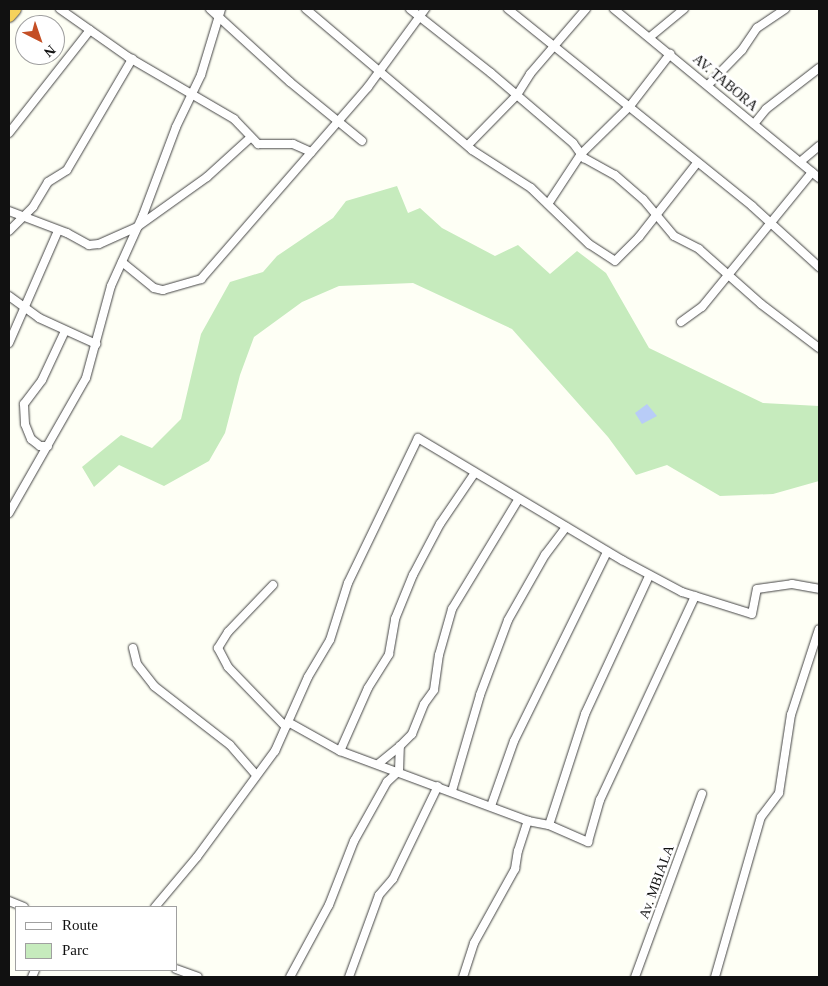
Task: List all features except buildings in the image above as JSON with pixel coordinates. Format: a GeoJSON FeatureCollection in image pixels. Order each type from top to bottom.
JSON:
{"type":"FeatureCollection","features":[{"type":"Feature","properties":{"kind":"highway"},"geometry":{"type":"LineString","coordinates":[[9,16],[14,9]]}},
{"type":"Feature","properties":{"kind":"street"},"geometry":{"type":"LineString","coordinates":[[60,9],[132,59],[243,126],[250,138],[258,144],[293,144],[311,152]]}},
{"type":"Feature","properties":{"kind":"street"},"geometry":{"type":"LineString","coordinates":[[210,9],[220,12],[337,121],[362,141]]}},
{"type":"Feature","properties":{"kind":"street"},"geometry":{"type":"LineString","coordinates":[[410,9],[422,12],[573,143],[581,154],[615,175],[658,213],[674,236],[699,249],[729,276],[819,348]]}},
{"type":"Feature","properties":{"kind":"street"},"geometry":{"type":"LineString","coordinates":[[508,9],[630,106],[771,224],[819,267]]}},
{"type":"Feature","properties":{"kind":"street"},"geometry":{"type":"LineString","coordinates":[[468,145],[517,95],[530,74],[586,9]]}},
{"type":"Feature","properties":{"kind":"street","name":"AV. TABORA"},"geometry":{"type":"LineString","coordinates":[[614,9],[650,36],[819,178]]}},
{"type":"Feature","properties":{"kind":"street"},"geometry":{"type":"LineString","coordinates":[[650,36],[684,9]]}},
{"type":"Feature","properties":{"kind":"street"},"geometry":{"type":"LineString","coordinates":[[708,85],[742,50],[757,28],[785,9]]}},
{"type":"Feature","properties":{"kind":"street"},"geometry":{"type":"LineString","coordinates":[[309,10],[468,145],[548,204],[589,244],[616,261],[658,213],[696,163]]}},
{"type":"Feature","properties":{"kind":"street"},"geometry":{"type":"LineString","coordinates":[[9,513],[86,378],[111,286],[210,54],[220,12]]}},
{"type":"Feature","properties":{"kind":"street"},"geometry":{"type":"LineString","coordinates":[[122,262],[154,288],[163,290],[195,282],[233,246],[274,192],[311,152],[380,70],[422,12]]}},
{"type":"Feature","properties":{"kind":"street"},"geometry":{"type":"LineString","coordinates":[[9,133],[90,30]]}},
{"type":"Feature","properties":{"kind":"street"},"geometry":{"type":"LineString","coordinates":[[548,204],[581,154],[630,106],[670,54]]}},
{"type":"Feature","properties":{"kind":"street"},"geometry":{"type":"LineString","coordinates":[[9,231],[33,207],[48,182],[67,170],[132,59]]}},
{"type":"Feature","properties":{"kind":"street"},"geometry":{"type":"LineString","coordinates":[[754,124],[766,109],[819,68]]}},
{"type":"Feature","properties":{"kind":"street"},"geometry":{"type":"LineString","coordinates":[[9,211],[20,218],[94,245],[137,227],[207,177],[250,138]]}},
{"type":"Feature","properties":{"kind":"street"},"geometry":{"type":"LineString","coordinates":[[800,162],[819,146]]}},
{"type":"Feature","properties":{"kind":"street"},"geometry":{"type":"LineString","coordinates":[[680,322],[702,307],[812,172]]}},
{"type":"Feature","properties":{"kind":"street"},"geometry":{"type":"LineString","coordinates":[[9,343],[26,308],[58,231]]}},
{"type":"Feature","properties":{"kind":"street"},"geometry":{"type":"LineString","coordinates":[[9,296],[65,331],[96,344]]}},
{"type":"Feature","properties":{"kind":"street"},"geometry":{"type":"LineString","coordinates":[[48,446],[40,446],[31,439],[25,424],[24,404],[42,380],[65,331]]}},
{"type":"Feature","properties":{"kind":"street"},"geometry":{"type":"LineString","coordinates":[[156,906],[197,856],[274,751],[308,677],[330,640],[348,583],[418,438],[474,474],[607,552],[650,576],[696,596],[752,614],[757,589],[792,584],[819,589]]}},
{"type":"Feature","properties":{"kind":"street"},"geometry":{"type":"LineString","coordinates":[[340,751],[368,688],[389,654],[395,619],[414,575],[440,524],[474,474]]}},
{"type":"Feature","properties":{"kind":"street"},"geometry":{"type":"LineString","coordinates":[[378,764],[412,734],[424,704],[434,690],[439,656],[452,609],[518,500]]}},
{"type":"Feature","properties":{"kind":"street"},"geometry":{"type":"LineString","coordinates":[[452,791],[480,695],[508,620],[540,564],[566,527]]}},
{"type":"Feature","properties":{"kind":"street"},"geometry":{"type":"LineString","coordinates":[[491,806],[514,741],[607,552]]}},
{"type":"Feature","properties":{"kind":"street"},"geometry":{"type":"LineString","coordinates":[[549,825],[585,714],[650,576]]}},
{"type":"Feature","properties":{"kind":"street"},"geometry":{"type":"LineString","coordinates":[[273,585],[228,632],[218,648],[228,667],[287,724],[340,751],[399,771],[528,821],[549,825],[588,842],[600,800],[696,596]]}},
{"type":"Feature","properties":{"kind":"street"},"geometry":{"type":"LineString","coordinates":[[715,977],[761,817],[779,793],[790,715],[819,629]]}},
{"type":"Feature","properties":{"kind":"street"},"geometry":{"type":"LineString","coordinates":[[132,648],[137,664],[154,686],[230,745],[256,775]]}},
{"type":"Feature","properties":{"kind":"street"},"geometry":{"type":"LineString","coordinates":[[290,977],[329,905],[354,841],[387,782],[399,771],[400,746]]}},
{"type":"Feature","properties":{"kind":"street"},"geometry":{"type":"LineString","coordinates":[[348,977],[379,895],[393,879],[438,786]]}},
{"type":"Feature","properties":{"kind":"street","name":"Av. MBIALA"},"geometry":{"type":"LineString","coordinates":[[635,977],[702,794]]}},
{"type":"Feature","properties":{"kind":"street"},"geometry":{"type":"LineString","coordinates":[[463,977],[474,943],[515,869],[518,850],[528,821]]}},
{"type":"Feature","properties":{"kind":"street"},"geometry":{"type":"LineString","coordinates":[[9,901],[22,906]]}},
{"type":"Feature","properties":{"kind":"street"},"geometry":{"type":"LineString","coordinates":[[178,970],[198,977]]}},
{"type":"Feature","properties":{"kind":"green space"},"geometry":{"type":"Polygon","coordinates":[[[397,186],[408,213],[420,208],[442,228],[495,256],[518,245],[550,274],[577,251],[606,273],[649,348],[763,403],[819,406],[819,481],[773,494],[720,496],[667,465],[636,475],[608,437],[512,329],[413,283],[339,286],[302,302],[254,337],[240,375],[225,433],[209,461],[164,486],[119,465],[94,487],[82,467],[121,435],[152,448],[181,419],[201,334],[230,282],[263,272],[277,256],[333,218],[346,201],[397,186]]]}},
{"type":"Feature","properties":{"kind":"water"},"geometry":{"type":"Polygon","coordinates":[[[647,404],[657,416],[642,424],[635,413],[647,404]]]}}]}
